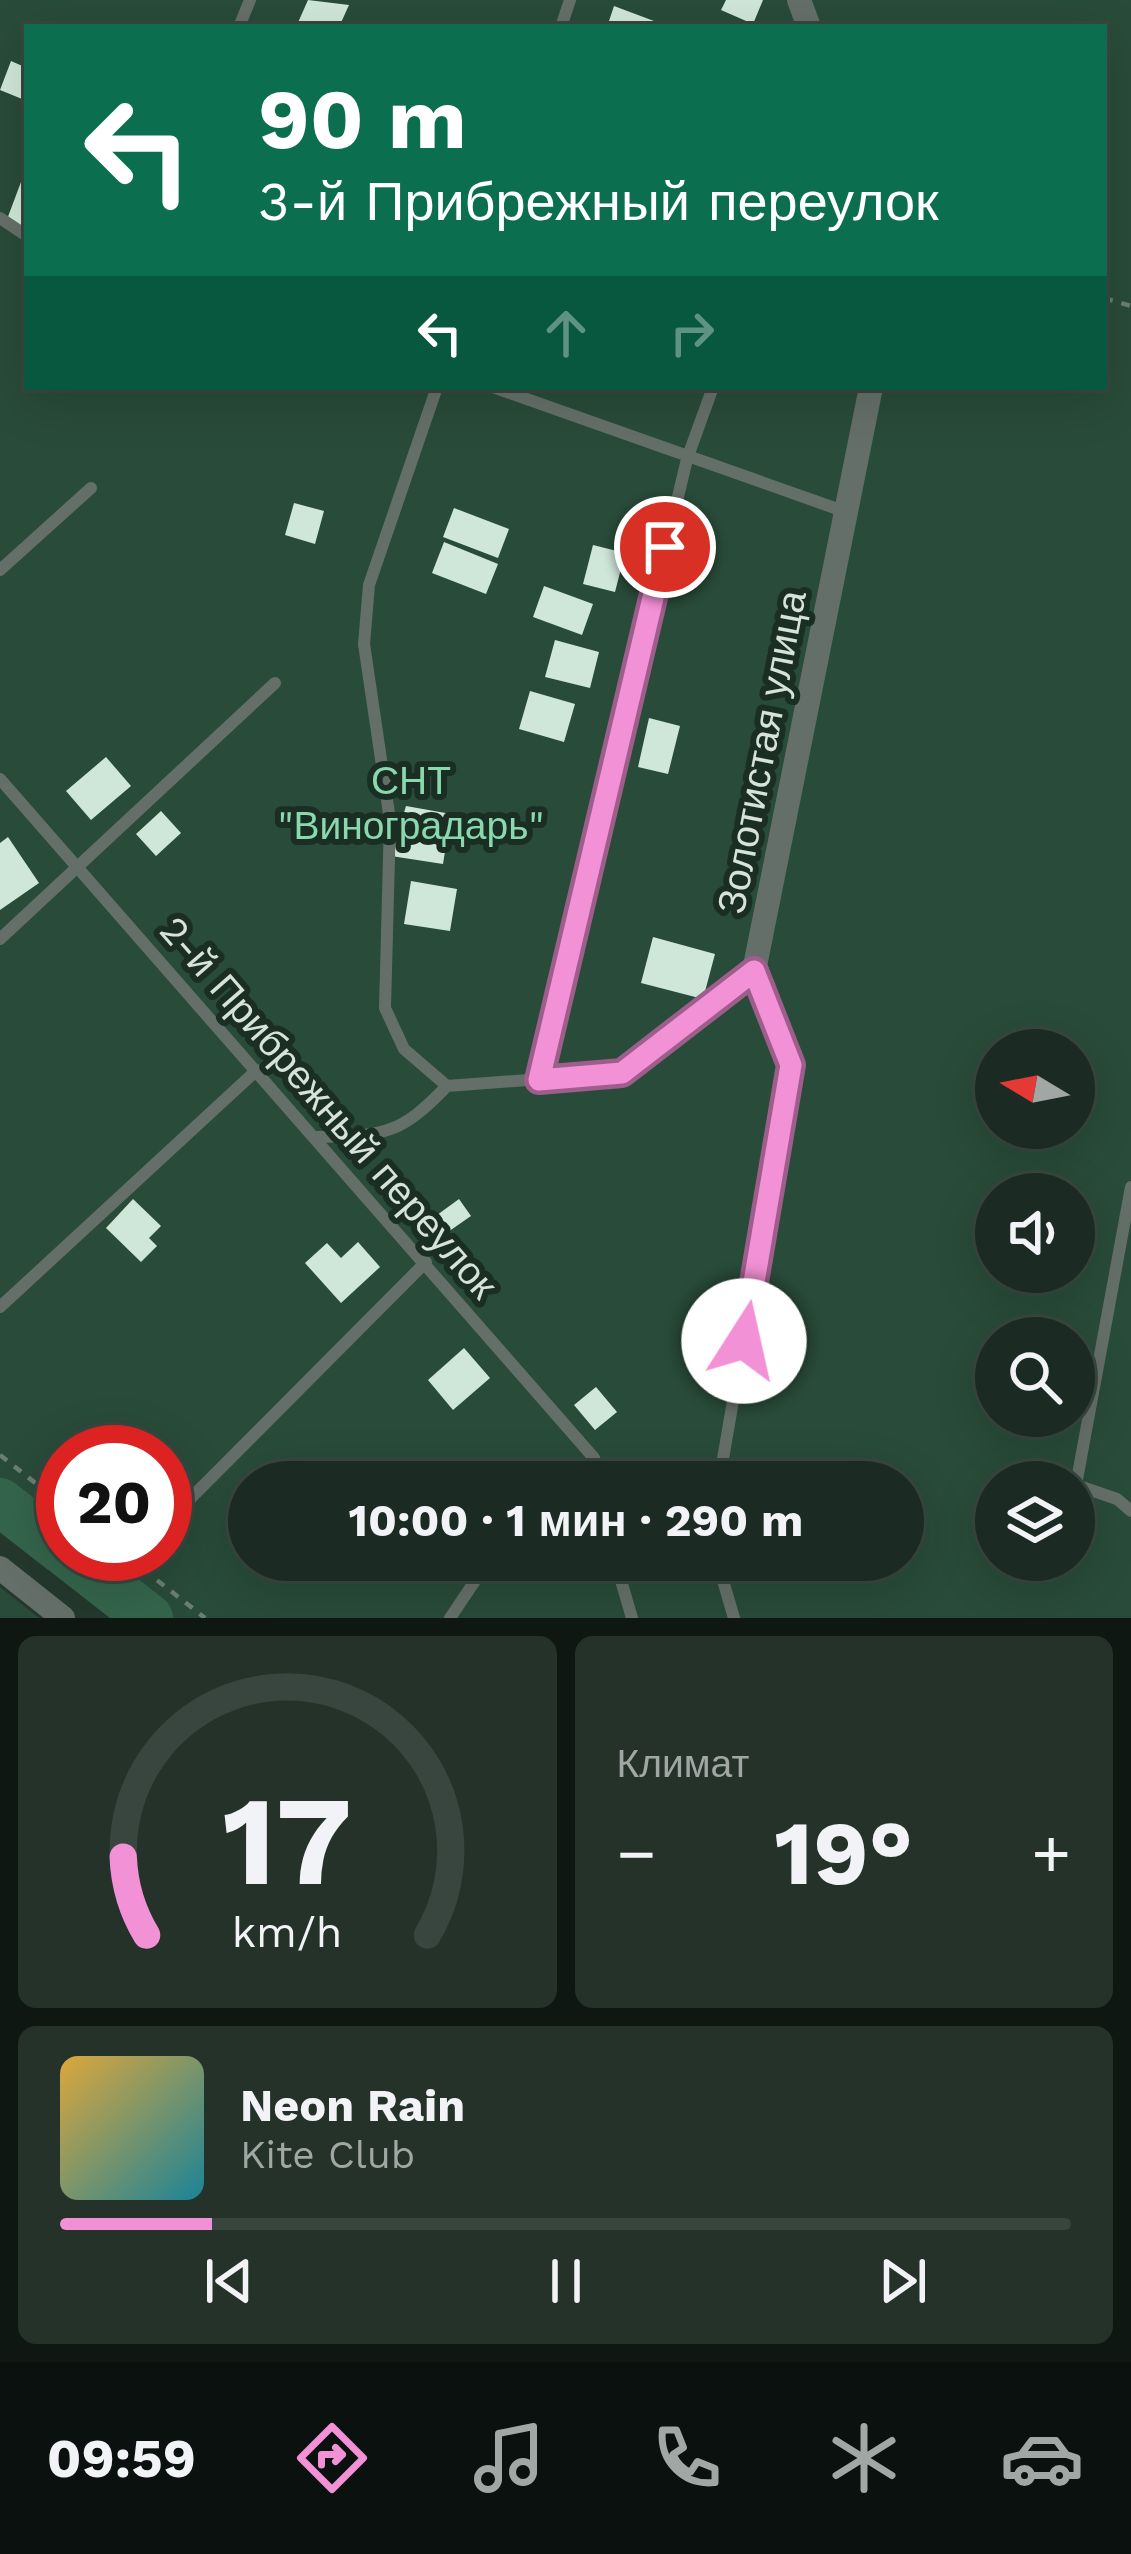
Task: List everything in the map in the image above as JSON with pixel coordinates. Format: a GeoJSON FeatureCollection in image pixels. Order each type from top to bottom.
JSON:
{"type":"FeatureCollection","features":[{"type":"Feature","properties":{"kind":"street","name":"Золотистая улица"},"geometry":{"type":"LineString","coordinates":[[773,1013],[754,971],[870,390]]}},
{"type":"Feature","properties":{"kind":"street"},"geometry":{"type":"LineString","coordinates":[[0,1568],[63,1618]]}},
{"type":"Feature","properties":{"kind":"lane"},"geometry":{"type":"LineString","coordinates":[[436,390],[369,585],[364,644],[391,820],[385,1008],[404,1049],[447,1086]]}},
{"type":"Feature","properties":{"kind":"lane"},"geometry":{"type":"LineString","coordinates":[[501,390],[846,512]]}},
{"type":"Feature","properties":{"kind":"lane"},"geometry":{"type":"LineString","coordinates":[[539,1080],[686,458],[712,390]]}},
{"type":"Feature","properties":{"kind":"lane"},"geometry":{"type":"LineString","coordinates":[[0,570],[91,488]]}},
{"type":"Feature","properties":{"kind":"lane"},"geometry":{"type":"LineString","coordinates":[[0,938],[275,683]]}},
{"type":"Feature","properties":{"kind":"lane","name":"2-й Прибрежный переулок"},"geometry":{"type":"LineString","coordinates":[[0,779],[318,1137],[594,1459]]}},
{"type":"Feature","properties":{"kind":"lane"},"geometry":{"type":"LineString","coordinates":[[318,1137],[385,1135],[422,1112],[447,1086],[622,1073],[754,971]]}},
{"type":"Feature","properties":{"kind":"lane","name":"Золотистая улица"},"geometry":{"type":"LineString","coordinates":[[723,1461],[791,1065],[773,1013]]}},
{"type":"Feature","properties":{"kind":"lane"},"geometry":{"type":"LineString","coordinates":[[0,1307],[257,1070]]}},
{"type":"Feature","properties":{"kind":"lane"},"geometry":{"type":"LineString","coordinates":[[1080,1461],[1131,1187]]}},
{"type":"Feature","properties":{"kind":"lane"},"geometry":{"type":"LineString","coordinates":[[192,1497],[426,1262]]}},
{"type":"Feature","properties":{"kind":"lane"},"geometry":{"type":"LineString","coordinates":[[1095,1492],[1117,1499],[1131,1510]]}},
{"type":"Feature","properties":{"kind":"lane"},"geometry":{"type":"LineString","coordinates":[[450,1618],[475,1581]]}},
{"type":"Feature","properties":{"kind":"lane"},"geometry":{"type":"LineString","coordinates":[[621,1581],[632,1618]]}},
{"type":"Feature","properties":{"kind":"lane"},"geometry":{"type":"LineString","coordinates":[[723,1581],[734,1618]]}},
{"type":"Feature","properties":{"kind":"path"},"geometry":{"type":"LineString","coordinates":[[0,1455],[36,1484]]}},
{"type":"Feature","properties":{"kind":"path"},"geometry":{"type":"LineString","coordinates":[[161,1581],[205,1618]]}},
{"type":"Feature","properties":{"kind":"green space","name":"СНТ \"Виноградарь\""},"geometry":{"type":"Polygon","coordinates":[[[0,0],[1131,0],[1131,1618],[161,1618],[118,1581],[192,1581],[192,1425],[36,1425],[36,1511],[0,1481],[0,0]]]}},
{"type":"Feature","properties":{"kind":"green space"},"geometry":{"type":"Polygon","coordinates":[[[0,1587],[39,1618],[0,1618],[0,1587]]]}},
{"type":"Feature","properties":{"kind":"building"},"geometry":{"type":"Polygon","coordinates":[[[308,0],[349,5],[340,24],[297,24],[308,0]]]}},
{"type":"Feature","properties":{"kind":"building"},"geometry":{"type":"Polygon","coordinates":[[[726,0],[763,0],[753,24],[721,10],[726,0]]]}},
{"type":"Feature","properties":{"kind":"building"},"geometry":{"type":"Polygon","coordinates":[[[614,6],[662,24],[608,24],[614,6]]]}},
{"type":"Feature","properties":{"kind":"building"},"geometry":{"type":"Polygon","coordinates":[[[11,61],[24,67],[24,100],[0,90],[11,61]]]}},
{"type":"Feature","properties":{"kind":"building"},"geometry":{"type":"Polygon","coordinates":[[[24,174],[24,231],[6,222],[24,174]]]}},
{"type":"Feature","properties":{"kind":"building"},"geometry":{"type":"Polygon","coordinates":[[[294,503],[324,511],[315,544],[285,535],[294,503]]]}},
{"type":"Feature","properties":{"kind":"building"},"geometry":{"type":"Polygon","coordinates":[[[454,508],[509,529],[498,558],[443,537],[454,508]]]}},
{"type":"Feature","properties":{"kind":"building"},"geometry":{"type":"Polygon","coordinates":[[[444,542],[498,564],[486,594],[432,573],[444,542]]]}},
{"type":"Feature","properties":{"kind":"building"},"geometry":{"type":"Polygon","coordinates":[[[593,545],[625,553],[615,592],[583,584],[593,545]]]}},
{"type":"Feature","properties":{"kind":"building"},"geometry":{"type":"Polygon","coordinates":[[[544,586],[593,604],[582,635],[533,617],[544,586]]]}},
{"type":"Feature","properties":{"kind":"building"},"geometry":{"type":"Polygon","coordinates":[[[555,640],[599,652],[590,688],[545,677],[555,640]]]}},
{"type":"Feature","properties":{"kind":"building"},"geometry":{"type":"Polygon","coordinates":[[[530,691],[575,704],[564,742],[519,729],[530,691]]]}},
{"type":"Feature","properties":{"kind":"building"},"geometry":{"type":"Polygon","coordinates":[[[649,718],[680,726],[668,774],[638,767],[649,718]]]}},
{"type":"Feature","properties":{"kind":"building"},"geometry":{"type":"Polygon","coordinates":[[[106,757],[131,786],[91,820],[66,791],[106,757]]]}},
{"type":"Feature","properties":{"kind":"building"},"geometry":{"type":"Polygon","coordinates":[[[406,806],[451,814],[443,864],[391,856],[406,806]]]}},
{"type":"Feature","properties":{"kind":"building"},"geometry":{"type":"Polygon","coordinates":[[[161,811],[181,833],[156,856],[136,834],[161,811]]]}},
{"type":"Feature","properties":{"kind":"building"},"geometry":{"type":"Polygon","coordinates":[[[8,837],[39,883],[0,910],[0,843],[8,837]]]}},
{"type":"Feature","properties":{"kind":"building"},"geometry":{"type":"Polygon","coordinates":[[[411,881],[457,889],[450,931],[404,924],[411,881]]]}},
{"type":"Feature","properties":{"kind":"building"},"geometry":{"type":"Polygon","coordinates":[[[653,937],[715,954],[703,999],[641,983],[653,937]]]}},
{"type":"Feature","properties":{"kind":"building"},"geometry":{"type":"Polygon","coordinates":[[[133,1199],[161,1226],[149,1238],[157,1246],[141,1262],[106,1228],[133,1199]]]}},
{"type":"Feature","properties":{"kind":"building"},"geometry":{"type":"Polygon","coordinates":[[[459,1199],[471,1216],[445,1234],[433,1218],[459,1199]]]}},
{"type":"Feature","properties":{"kind":"building"},"geometry":{"type":"Polygon","coordinates":[[[358,1242],[380,1267],[341,1303],[305,1263],[327,1243],[341,1258],[358,1242]]]}},
{"type":"Feature","properties":{"kind":"building"},"geometry":{"type":"Polygon","coordinates":[[[464,1348],[490,1378],[453,1410],[428,1380],[464,1348]]]}},
{"type":"Feature","properties":{"kind":"building"},"geometry":{"type":"Polygon","coordinates":[[[596,1387],[617,1412],[595,1430],[574,1405],[596,1387]]]}},
{"type":"Feature","properties":{"kind":"waterway"},"geometry":{"type":"LineString","coordinates":[[0,1502],[36,1530]]}},
{"type":"Feature","properties":{"kind":"waterway"},"geometry":{"type":"LineString","coordinates":[[102,1581],[149,1618]]}},
{"type":"Feature","properties":{"kind":"route"},"geometry":{"type":"LineString","coordinates":[[665,547],[539,1080],[622,1073],[754,971],[791,1065],[744,1341]]}}]}
